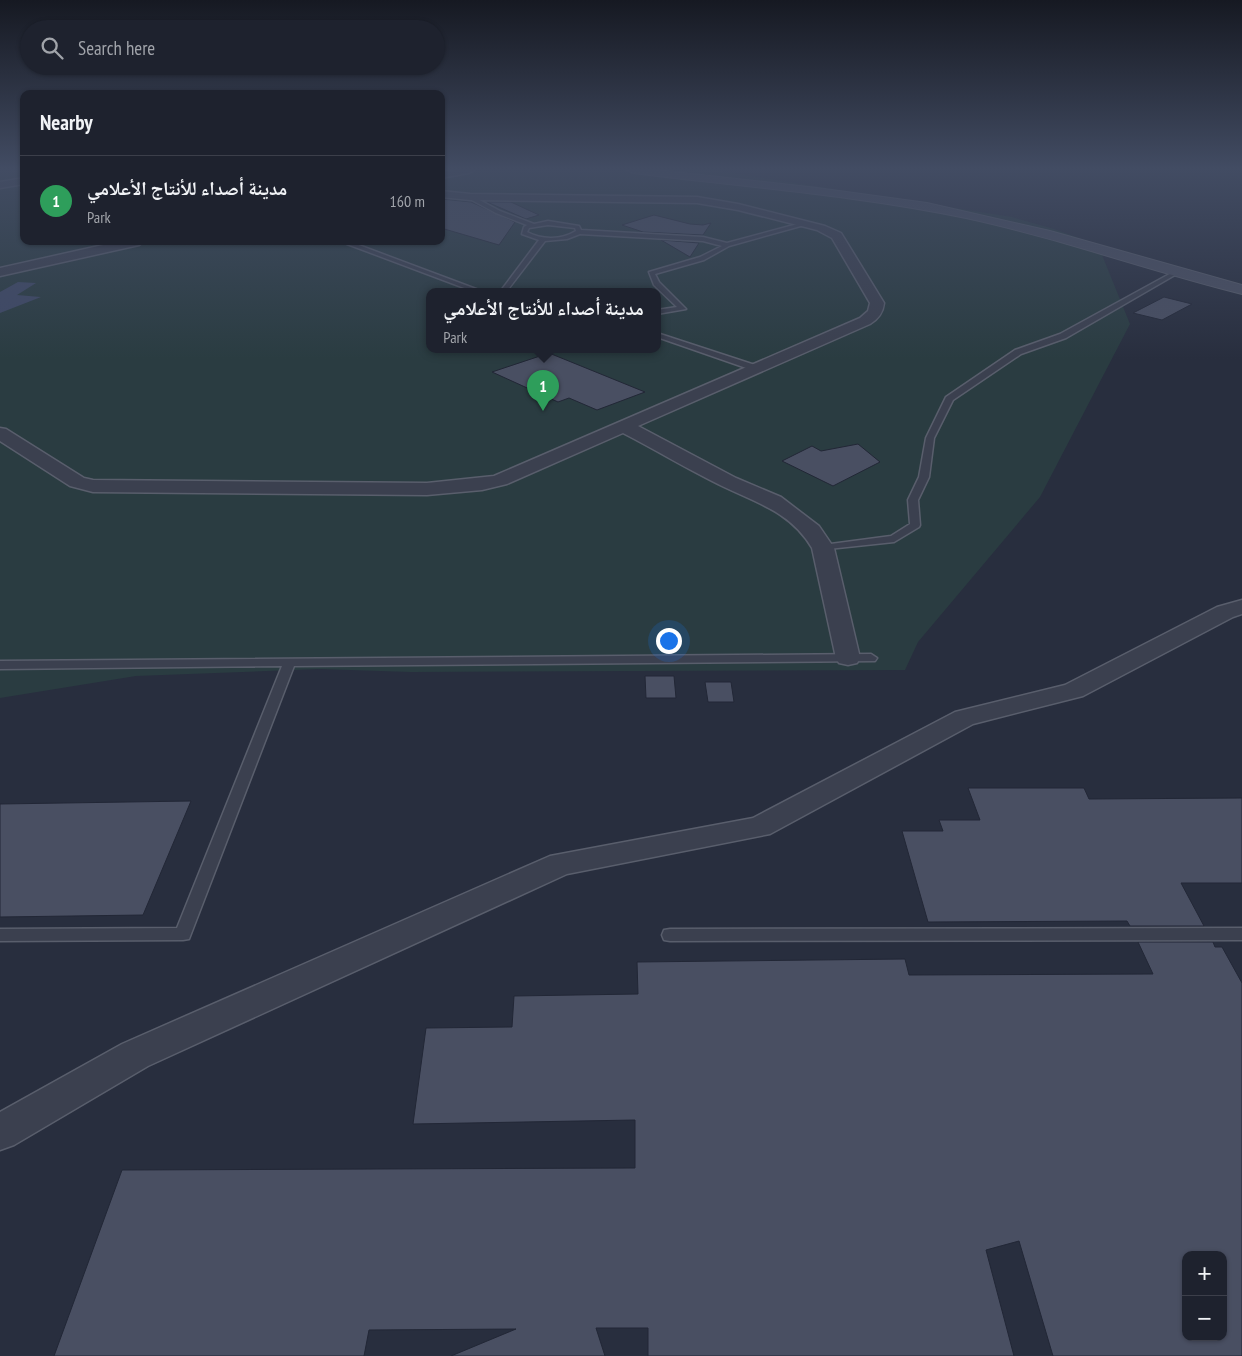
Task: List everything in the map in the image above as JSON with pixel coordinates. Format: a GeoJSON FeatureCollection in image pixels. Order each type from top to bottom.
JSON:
{"type":"FeatureCollection","features":[{"type":"Feature","properties":{"kind":"main road"},"geometry":{"type":"LineString","coordinates":[[1035,233],[1242,290]]}},
{"type":"Feature","properties":{"kind":"street"},"geometry":{"type":"LineString","coordinates":[[0,433],[77,482],[93,486],[427,489],[482,484],[500,480],[865,321],[876,312],[877,303],[837,236],[832,233]]}},
{"type":"Feature","properties":{"kind":"street"},"geometry":{"type":"LineString","coordinates":[[0,272],[121,245]]}},
{"type":"Feature","properties":{"kind":"street"},"geometry":{"type":"LineString","coordinates":[[624,426],[729,482],[774,501],[812,530],[823,548],[848,658]]}},
{"type":"Feature","properties":{"kind":"street"},"geometry":{"type":"LineString","coordinates":[[0,1132],[135,1055],[561,864],[760,827],[964,718],[1074,691],[1225,612],[1242,607]]}},
{"type":"Feature","properties":{"kind":"lane"},"geometry":{"type":"LineString","coordinates":[[525,233],[544,238],[562,238],[575,233]]}},
{"type":"Feature","properties":{"kind":"lane"},"geometry":{"type":"LineString","coordinates":[[599,233],[703,240],[727,245],[771,233]]}},
{"type":"Feature","properties":{"kind":"lane"},"geometry":{"type":"LineString","coordinates":[[506,288],[544,238]]}},
{"type":"Feature","properties":{"kind":"lane"},"geometry":{"type":"LineString","coordinates":[[353,245],[470,288]]}},
{"type":"Feature","properties":{"kind":"lane"},"geometry":{"type":"LineString","coordinates":[[661,288],[654,283],[651,273],[708,256],[722,250],[727,245]]}},
{"type":"Feature","properties":{"kind":"lane"},"geometry":{"type":"LineString","coordinates":[[823,548],[894,539],[915,525],[913,500],[924,477],[930,438],[949,399],[1018,352],[1063,336],[1177,272]]}},
{"type":"Feature","properties":{"kind":"lane"},"geometry":{"type":"LineString","coordinates":[[661,288],[677,300],[682,309],[661,312]]}},
{"type":"Feature","properties":{"kind":"lane"},"geometry":{"type":"LineString","coordinates":[[661,336],[755,368]]}},
{"type":"Feature","properties":{"kind":"lane"},"geometry":{"type":"LineString","coordinates":[[0,665],[871,658]]}},
{"type":"Feature","properties":{"kind":"lane"},"geometry":{"type":"LineString","coordinates":[[0,935],[183,934],[289,664]]}},
{"type":"Feature","properties":{"kind":"lane"},"geometry":{"type":"LineString","coordinates":[[670,935],[1242,934]]}},
{"type":"Feature","properties":{"kind":"shaded area"},"geometry":{"type":"Polygon","coordinates":[[[0,233],[20,233],[20,245],[445,245],[445,233],[1066,233],[1098,245],[1130,324],[1040,497],[918,642],[905,670],[411,672],[319,669],[136,676],[0,698],[0,233]]]}},
{"type":"Feature","properties":{"kind":"water"},"geometry":{"type":"Polygon","coordinates":[[[18,282],[36,283],[17,295],[41,297],[0,313],[0,292],[18,282]]]}},
{"type":"Feature","properties":{"kind":"building"},"geometry":{"type":"Polygon","coordinates":[[[459,233],[507,233],[499,245],[459,233]]]}},
{"type":"Feature","properties":{"kind":"building"},"geometry":{"type":"Polygon","coordinates":[[[669,233],[704,233],[703,235],[669,233]]]}},
{"type":"Feature","properties":{"kind":"building"},"geometry":{"type":"Polygon","coordinates":[[[661,240],[699,243],[690,257],[661,240]]]}},
{"type":"Feature","properties":{"kind":"building"},"geometry":{"type":"Polygon","coordinates":[[[1164,297],[1192,304],[1162,320],[1133,313],[1164,297]]]}},
{"type":"Feature","properties":{"kind":"building"},"geometry":{"type":"Polygon","coordinates":[[[549,353],[645,392],[597,410],[569,398],[558,402],[492,372],[549,353]]]}},
{"type":"Feature","properties":{"kind":"building"},"geometry":{"type":"Polygon","coordinates":[[[858,444],[880,462],[833,486],[782,461],[812,446],[821,451],[858,444]]]}},
{"type":"Feature","properties":{"kind":"building"},"geometry":{"type":"Polygon","coordinates":[[[645,676],[674,676],[676,698],[646,698],[645,676]]]}},
{"type":"Feature","properties":{"kind":"building"},"geometry":{"type":"Polygon","coordinates":[[[705,682],[731,682],[734,702],[708,702],[705,682]]]}},
{"type":"Feature","properties":{"kind":"building"},"geometry":{"type":"Polygon","coordinates":[[[968,788],[1084,788],[1089,799],[1242,798],[1242,883],[1181,883],[1204,926],[1130,926],[1127,921],[928,922],[902,831],[943,831],[939,820],[980,820],[968,788]]]}},
{"type":"Feature","properties":{"kind":"building"},"geometry":{"type":"Polygon","coordinates":[[[191,801],[143,915],[0,917],[0,804],[191,801]]]}},
{"type":"Feature","properties":{"kind":"building"},"geometry":{"type":"Polygon","coordinates":[[[1138,942],[1213,942],[1215,947],[1222,947],[1242,983],[1242,1356],[1053,1356],[1019,1241],[986,1250],[1014,1356],[648,1356],[648,1328],[596,1328],[605,1356],[451,1356],[516,1329],[369,1330],[364,1356],[54,1356],[122,1170],[635,1168],[635,1120],[413,1124],[426,1028],[512,1027],[514,996],[638,994],[637,962],[905,959],[909,975],[1153,974],[1138,942]]]}},
{"type":"Feature","properties":{"kind":"place","name":"مدينة أصداء للأنتاج الأعلامي"},"geometry":{"type":"Point","coordinates":[543,411]}}]}
